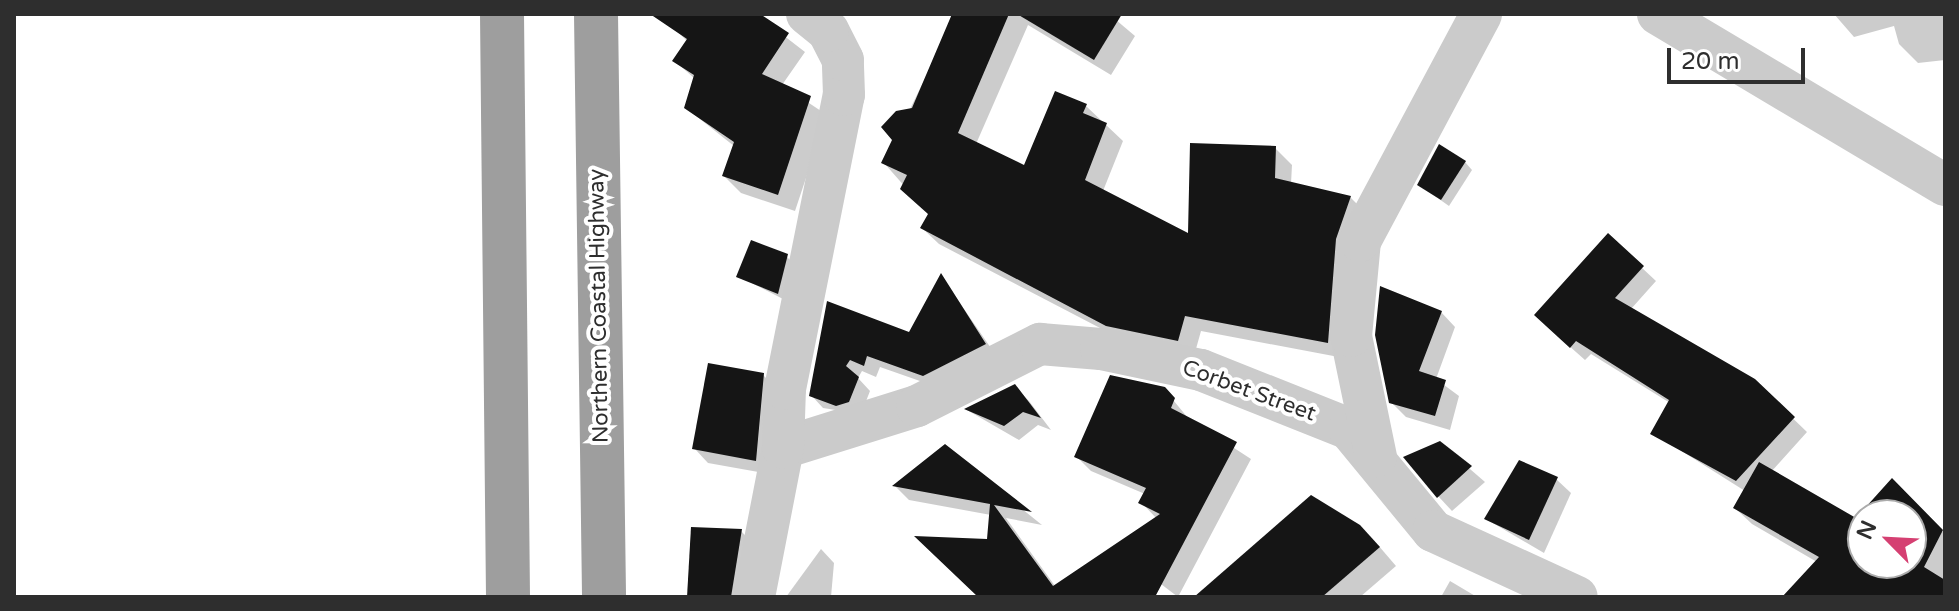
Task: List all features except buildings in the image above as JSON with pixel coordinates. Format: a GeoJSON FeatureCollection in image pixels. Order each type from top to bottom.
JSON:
{"type":"FeatureCollection","features":[{"type":"Feature","properties":{"kind":"highway"},"geometry":{"type":"LineString","coordinates":[[502,14],[508,597]]}},
{"type":"Feature","properties":{"kind":"highway","name":"Northern Coastal Highway"},"geometry":{"type":"LineString","coordinates":[[596,14],[604,597]]}},
{"type":"Feature","properties":{"kind":"street"},"geometry":{"type":"LineString","coordinates":[[754,597],[783,448],[785,389],[844,95],[843,60],[828,31],[807,14]]}},
{"type":"Feature","properties":{"kind":"street"},"geometry":{"type":"LineString","coordinates":[[1376,457],[1351,336],[1360,241],[1481,14]]}},
{"type":"Feature","properties":{"kind":"street"},"geometry":{"type":"LineString","coordinates":[[1658,14],[1945,185]]}},
{"type":"Feature","properties":{"kind":"street","name":"Corbet Street"},"geometry":{"type":"LineString","coordinates":[[783,448],[917,406],[1040,344],[1201,370],[1349,429],[1376,457],[1387,482],[1433,531],[1577,597]]}}]}
